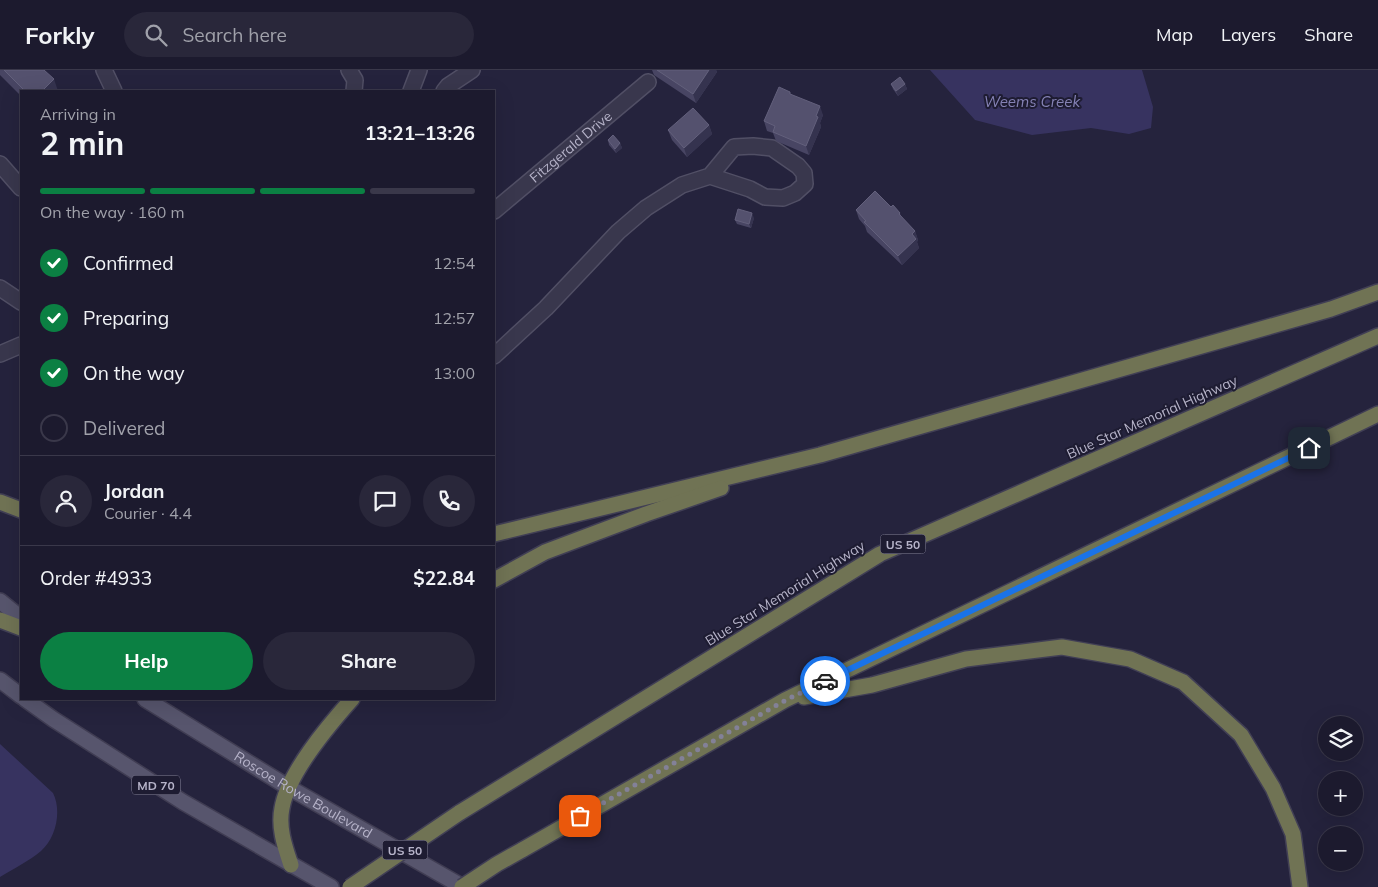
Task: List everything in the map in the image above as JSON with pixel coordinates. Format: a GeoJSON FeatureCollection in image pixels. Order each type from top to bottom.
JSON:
{"type":"FeatureCollection","features":[{"type":"Feature","properties":{"kind":"highway"},"geometry":{"type":"LineString","coordinates":[[495,534],[820,455],[1322,312],[1378,292]]}},
{"type":"Feature","properties":{"kind":"highway","name":"Blue Star Memorial Highway"},"geometry":{"type":"LineString","coordinates":[[350,887],[459,813],[880,554],[1378,336]]}},
{"type":"Feature","properties":{"kind":"highway"},"geometry":{"type":"LineString","coordinates":[[462,887],[497,864],[786,700],[1378,414]]}},
{"type":"Feature","properties":{"kind":"highway"},"geometry":{"type":"LineString","coordinates":[[495,579],[554,548],[646,514],[820,455]]}},
{"type":"Feature","properties":{"kind":"highway"},"geometry":{"type":"LineString","coordinates":[[0,502],[20,510]]}},
{"type":"Feature","properties":{"kind":"highway"},"geometry":{"type":"LineString","coordinates":[[0,620],[20,628]]}},
{"type":"Feature","properties":{"kind":"highway"},"geometry":{"type":"LineString","coordinates":[[786,700],[872,685],[966,659],[1053,648],[1062,647],[1130,659],[1183,682],[1241,735],[1273,788],[1293,834],[1300,887]]}},
{"type":"Feature","properties":{"kind":"highway"},"geometry":{"type":"LineString","coordinates":[[291,865],[282,841],[281,818],[281,810],[288,787],[325,730],[351,700]]}},
{"type":"Feature","properties":{"kind":"main road"},"geometry":{"type":"LineString","coordinates":[[0,601],[20,617]]}},
{"type":"Feature","properties":{"kind":"main road"},"geometry":{"type":"LineString","coordinates":[[0,680],[20,695]]}},
{"type":"Feature","properties":{"kind":"main road","name":"MD 70"},"geometry":{"type":"LineString","coordinates":[[26,700],[53,720],[183,802],[331,887]]}},
{"type":"Feature","properties":{"kind":"main road","name":"Roscoe Rowe Boulevard"},"geometry":{"type":"LineString","coordinates":[[147,700],[288,787],[462,887]]}},
{"type":"Feature","properties":{"kind":"street"},"geometry":{"type":"LineString","coordinates":[[104,70],[114,90]]}},
{"type":"Feature","properties":{"kind":"street"},"geometry":{"type":"LineString","coordinates":[[349,70],[354,80],[354,90]]}},
{"type":"Feature","properties":{"kind":"street"},"geometry":{"type":"LineString","coordinates":[[411,90],[419,70]]}},
{"type":"Feature","properties":{"kind":"street"},"geometry":{"type":"LineString","coordinates":[[445,90],[472,70]]}},
{"type":"Feature","properties":{"kind":"street","name":"Fitzgerald Drive"},"geometry":{"type":"LineString","coordinates":[[495,210],[648,82]]}},
{"type":"Feature","properties":{"kind":"street"},"geometry":{"type":"LineString","coordinates":[[495,355],[546,308],[618,232],[646,208],[682,185],[710,176],[734,148],[753,146],[772,148],[798,166],[804,173],[805,184],[795,193],[784,198],[765,198],[750,189],[710,176]]}},
{"type":"Feature","properties":{"kind":"street"},"geometry":{"type":"LineString","coordinates":[[0,164],[20,187]]}},
{"type":"Feature","properties":{"kind":"street"},"geometry":{"type":"LineString","coordinates":[[0,288],[20,301]]}},
{"type":"Feature","properties":{"kind":"street"},"geometry":{"type":"LineString","coordinates":[[0,354],[20,346]]}},
{"type":"Feature","properties":{"kind":"water","name":"Weems Creek"},"geometry":{"type":"Polygon","coordinates":[[[930,70],[1142,70],[1153,107],[1151,128],[1129,134],[1091,128],[1032,135],[975,120],[930,70]]]}},
{"type":"Feature","properties":{"kind":"water"},"geometry":{"type":"Polygon","coordinates":[[[0,744],[53,793],[56,800],[57,816],[54,832],[46,846],[31,858],[0,877],[0,744]]]}},
{"type":"Feature","properties":{"kind":"building"},"geometry":{"type":"Polygon","coordinates":[[[4,70],[44,70],[54,79],[43,90],[24,90],[4,70]]]}},
{"type":"Feature","properties":{"kind":"building"},"geometry":{"type":"Polygon","coordinates":[[[657,70],[709,70],[693,94],[657,70]]]}},
{"type":"Feature","properties":{"kind":"building"},"geometry":{"type":"Polygon","coordinates":[[[900,77],[905,84],[896,91],[891,84],[900,77]]]}},
{"type":"Feature","properties":{"kind":"building"},"geometry":{"type":"Polygon","coordinates":[[[779,87],[790,92],[790,94],[820,106],[816,116],[818,117],[806,146],[773,132],[775,126],[764,121],[779,87]]]}},
{"type":"Feature","properties":{"kind":"building"},"geometry":{"type":"Polygon","coordinates":[[[693,108],[709,125],[684,148],[668,130],[693,108]]]}},
{"type":"Feature","properties":{"kind":"building"},"geometry":{"type":"Polygon","coordinates":[[[613,135],[620,143],[615,149],[608,140],[613,135]]]}},
{"type":"Feature","properties":{"kind":"building"},"geometry":{"type":"Polygon","coordinates":[[[875,191],[891,207],[893,205],[915,231],[912,234],[916,239],[898,256],[864,222],[866,221],[856,210],[875,191]]]}},
{"type":"Feature","properties":{"kind":"building"},"geometry":{"type":"Polygon","coordinates":[[[738,209],[752,213],[749,224],[735,220],[738,209]]]}},
{"type":"Feature","properties":{"kind":"way so far"},"geometry":{"type":"LineString","coordinates":[[580,816],[786,700],[825,681]]}},
{"type":"Feature","properties":{"kind":"route"},"geometry":{"type":"LineString","coordinates":[[825,681],[1309,448]]}}]}
